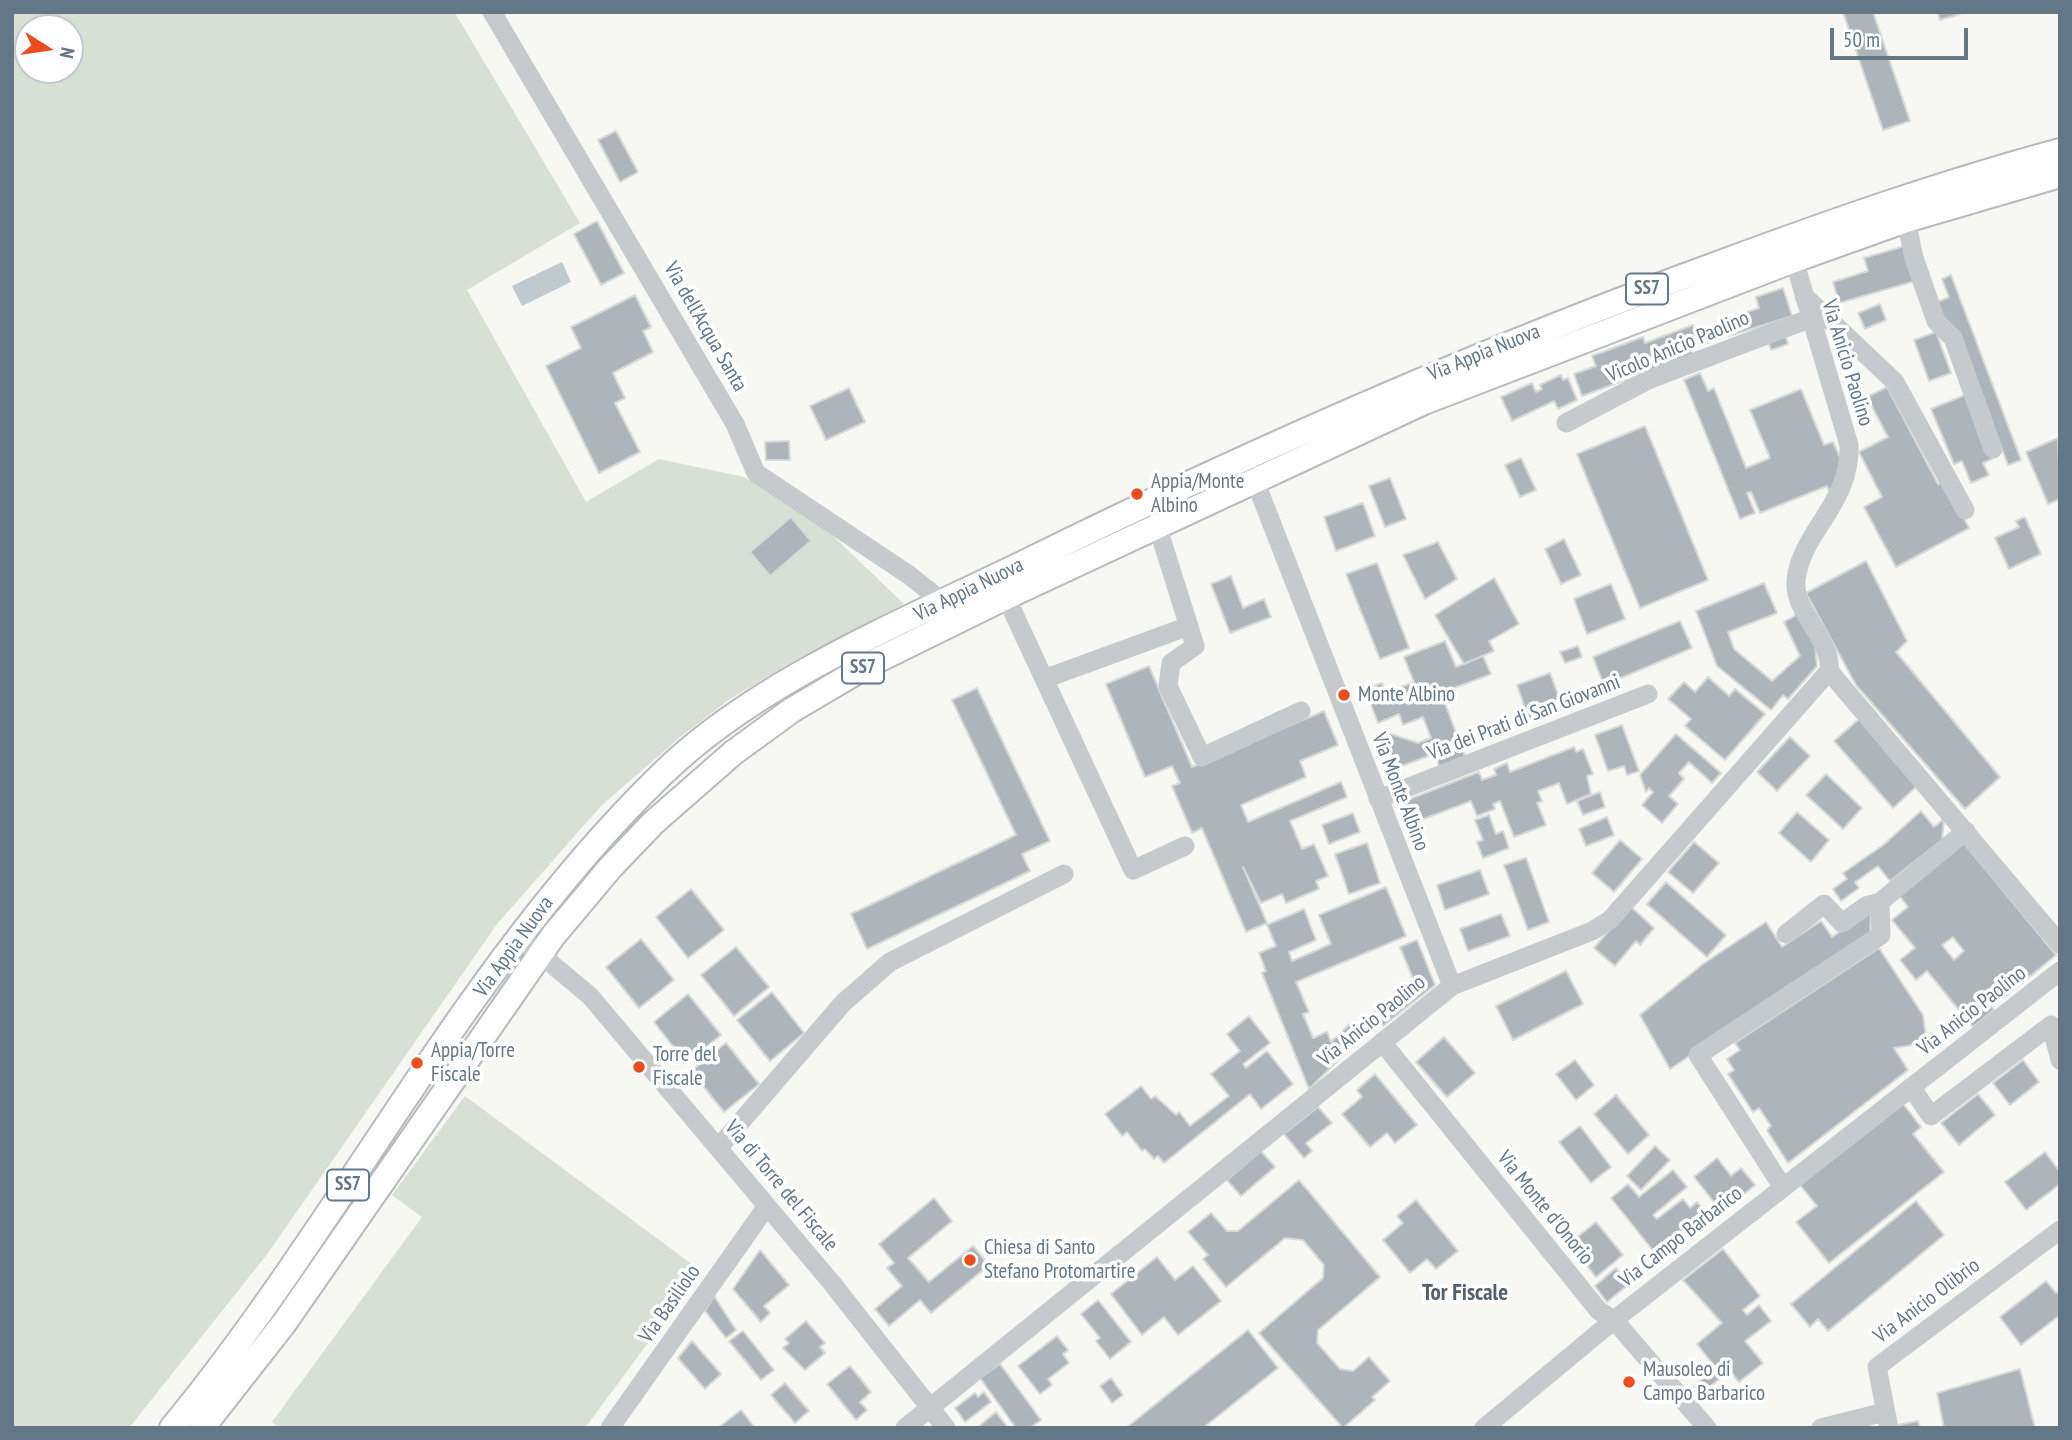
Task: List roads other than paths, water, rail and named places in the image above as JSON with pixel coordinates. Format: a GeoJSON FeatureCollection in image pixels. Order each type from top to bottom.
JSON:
{"type":"FeatureCollection","features":[{"type":"Feature","properties":{"kind":"main road","name":"Via Appia Nuova"},"geometry":{"type":"LineString","coordinates":[[202,1428],[285,1322],[540,953],[624,852],[733,753],[838,682],[1157,525],[1251,469],[1420,379],[1613,302],[1940,184],[2060,151]]}},
{"type":"Feature","properties":{"kind":"main road","name":"Via Appia Nuova"},"geometry":{"type":"LineString","coordinates":[[172,1428],[256,1320],[519,938],[581,859],[666,770],[709,734],[774,689],[943,602],[1251,469],[1794,260],[1906,220],[2060,175]]}},
{"type":"Feature","properties":{"kind":"street","name":"Via dell'Acqua Santa"},"geometry":{"type":"LineString","coordinates":[[492,12],[735,424],[756,473],[898,568],[943,602]]}},
{"type":"Feature","properties":{"kind":"street"},"geometry":{"type":"LineString","coordinates":[[1906,220],[1914,258],[1936,321],[1953,338],[1993,449]]}},
{"type":"Feature","properties":{"kind":"street","name":"Via Anicio Paolino"},"geometry":{"type":"LineString","coordinates":[[1794,260],[1809,319],[1849,445],[1848,471],[1842,488],[1802,561],[1796,581],[1798,599],[1828,658],[1829,671],[2060,944]]}},
{"type":"Feature","properties":{"kind":"street"},"geometry":{"type":"LineString","coordinates":[[1803,296],[1895,382],[1965,510]]}},
{"type":"Feature","properties":{"kind":"street","name":"Vicolo Anicio Paolino"},"geometry":{"type":"LineString","coordinates":[[1566,422],[1650,379],[1809,319]]}},
{"type":"Feature","properties":{"kind":"street","name":"Via Monte Albino"},"geometry":{"type":"LineString","coordinates":[[1251,469],[1452,986]]}},
{"type":"Feature","properties":{"kind":"street"},"geometry":{"type":"LineString","coordinates":[[1157,525],[1182,596],[1195,646],[1171,663],[1168,686],[1202,757],[1301,711]]}},
{"type":"Feature","properties":{"kind":"street"},"geometry":{"type":"LineString","coordinates":[[1006,597],[1133,870],[1185,846]]}},
{"type":"Feature","properties":{"kind":"street"},"geometry":{"type":"LineString","coordinates":[[1044,679],[1189,626]]}},
{"type":"Feature","properties":{"kind":"street","name":"Via Anicio Paolino"},"geometry":{"type":"LineString","coordinates":[[905,1428],[1452,986],[1592,931],[1610,920],[1829,671]]}},
{"type":"Feature","properties":{"kind":"street","name":"Via dei Prati di San Giovanni"},"geometry":{"type":"LineString","coordinates":[[1378,799],[1648,694]]}},
{"type":"Feature","properties":{"kind":"street"},"geometry":{"type":"LineString","coordinates":[[1786,934],[1824,904],[1842,923],[1866,906],[1880,902],[1966,831]]}},
{"type":"Feature","properties":{"kind":"street"},"geometry":{"type":"LineString","coordinates":[[719,1147],[843,1003],[890,962],[1064,874]]}},
{"type":"Feature","properties":{"kind":"street"},"geometry":{"type":"LineString","coordinates":[[1782,1186],[1698,1055],[1881,935],[1880,902]]}},
{"type":"Feature","properties":{"kind":"street","name":"Via di Torre del Fiscale"},"geometry":{"type":"LineString","coordinates":[[519,938],[590,996],[719,1147],[946,1428]]}},
{"type":"Feature","properties":{"kind":"street","name":"Via Anicio Paolino"},"geometry":{"type":"LineString","coordinates":[[1911,1087],[2060,971]]}},
{"type":"Feature","properties":{"kind":"street"},"geometry":{"type":"LineString","coordinates":[[1911,1087],[1931,1116],[2051,1026],[2060,1060]]}},
{"type":"Feature","properties":{"kind":"street","name":"Via Monte d'Onorio"},"geometry":{"type":"LineString","coordinates":[[1382,1042],[1599,1311],[1614,1320],[1707,1428]]}},
{"type":"Feature","properties":{"kind":"street","name":"Via Campo Barbarico"},"geometry":{"type":"LineString","coordinates":[[1484,1428],[1614,1320],[1911,1087]]}},
{"type":"Feature","properties":{"kind":"street","name":"Via Basiliolo"},"geometry":{"type":"LineString","coordinates":[[610,1428],[767,1206]]}},
{"type":"Feature","properties":{"kind":"street","name":"Via Anicio Olibrio"},"geometry":{"type":"LineString","coordinates":[[1821,1428],[1887,1420],[1877,1367],[2060,1230]]}},
{"type":"Feature","properties":{"kind":"place","name":"Appia/Monte Albino"},"geometry":{"type":"Point","coordinates":[1137,494]}},
{"type":"Feature","properties":{"kind":"place","name":"Monte Albino"},"geometry":{"type":"Point","coordinates":[1344,695]}},
{"type":"Feature","properties":{"kind":"place","name":"Appia/Torre Fiscale"},"geometry":{"type":"Point","coordinates":[417,1063]}},
{"type":"Feature","properties":{"kind":"place","name":"Torre del Fiscale"},"geometry":{"type":"Point","coordinates":[639,1067]}},
{"type":"Feature","properties":{"kind":"place","name":"Chiesa di Santo Stefano Protomartire"},"geometry":{"type":"Point","coordinates":[970,1260]}},
{"type":"Feature","properties":{"kind":"place","name":"Mausoleo di Campo Barbarico"},"geometry":{"type":"Point","coordinates":[1629,1382]}},
{"type":"Feature","properties":{"kind":"district","name":"Tor Fiscale"},"geometry":{"type":"Point","coordinates":[1465,1293]}}]}
